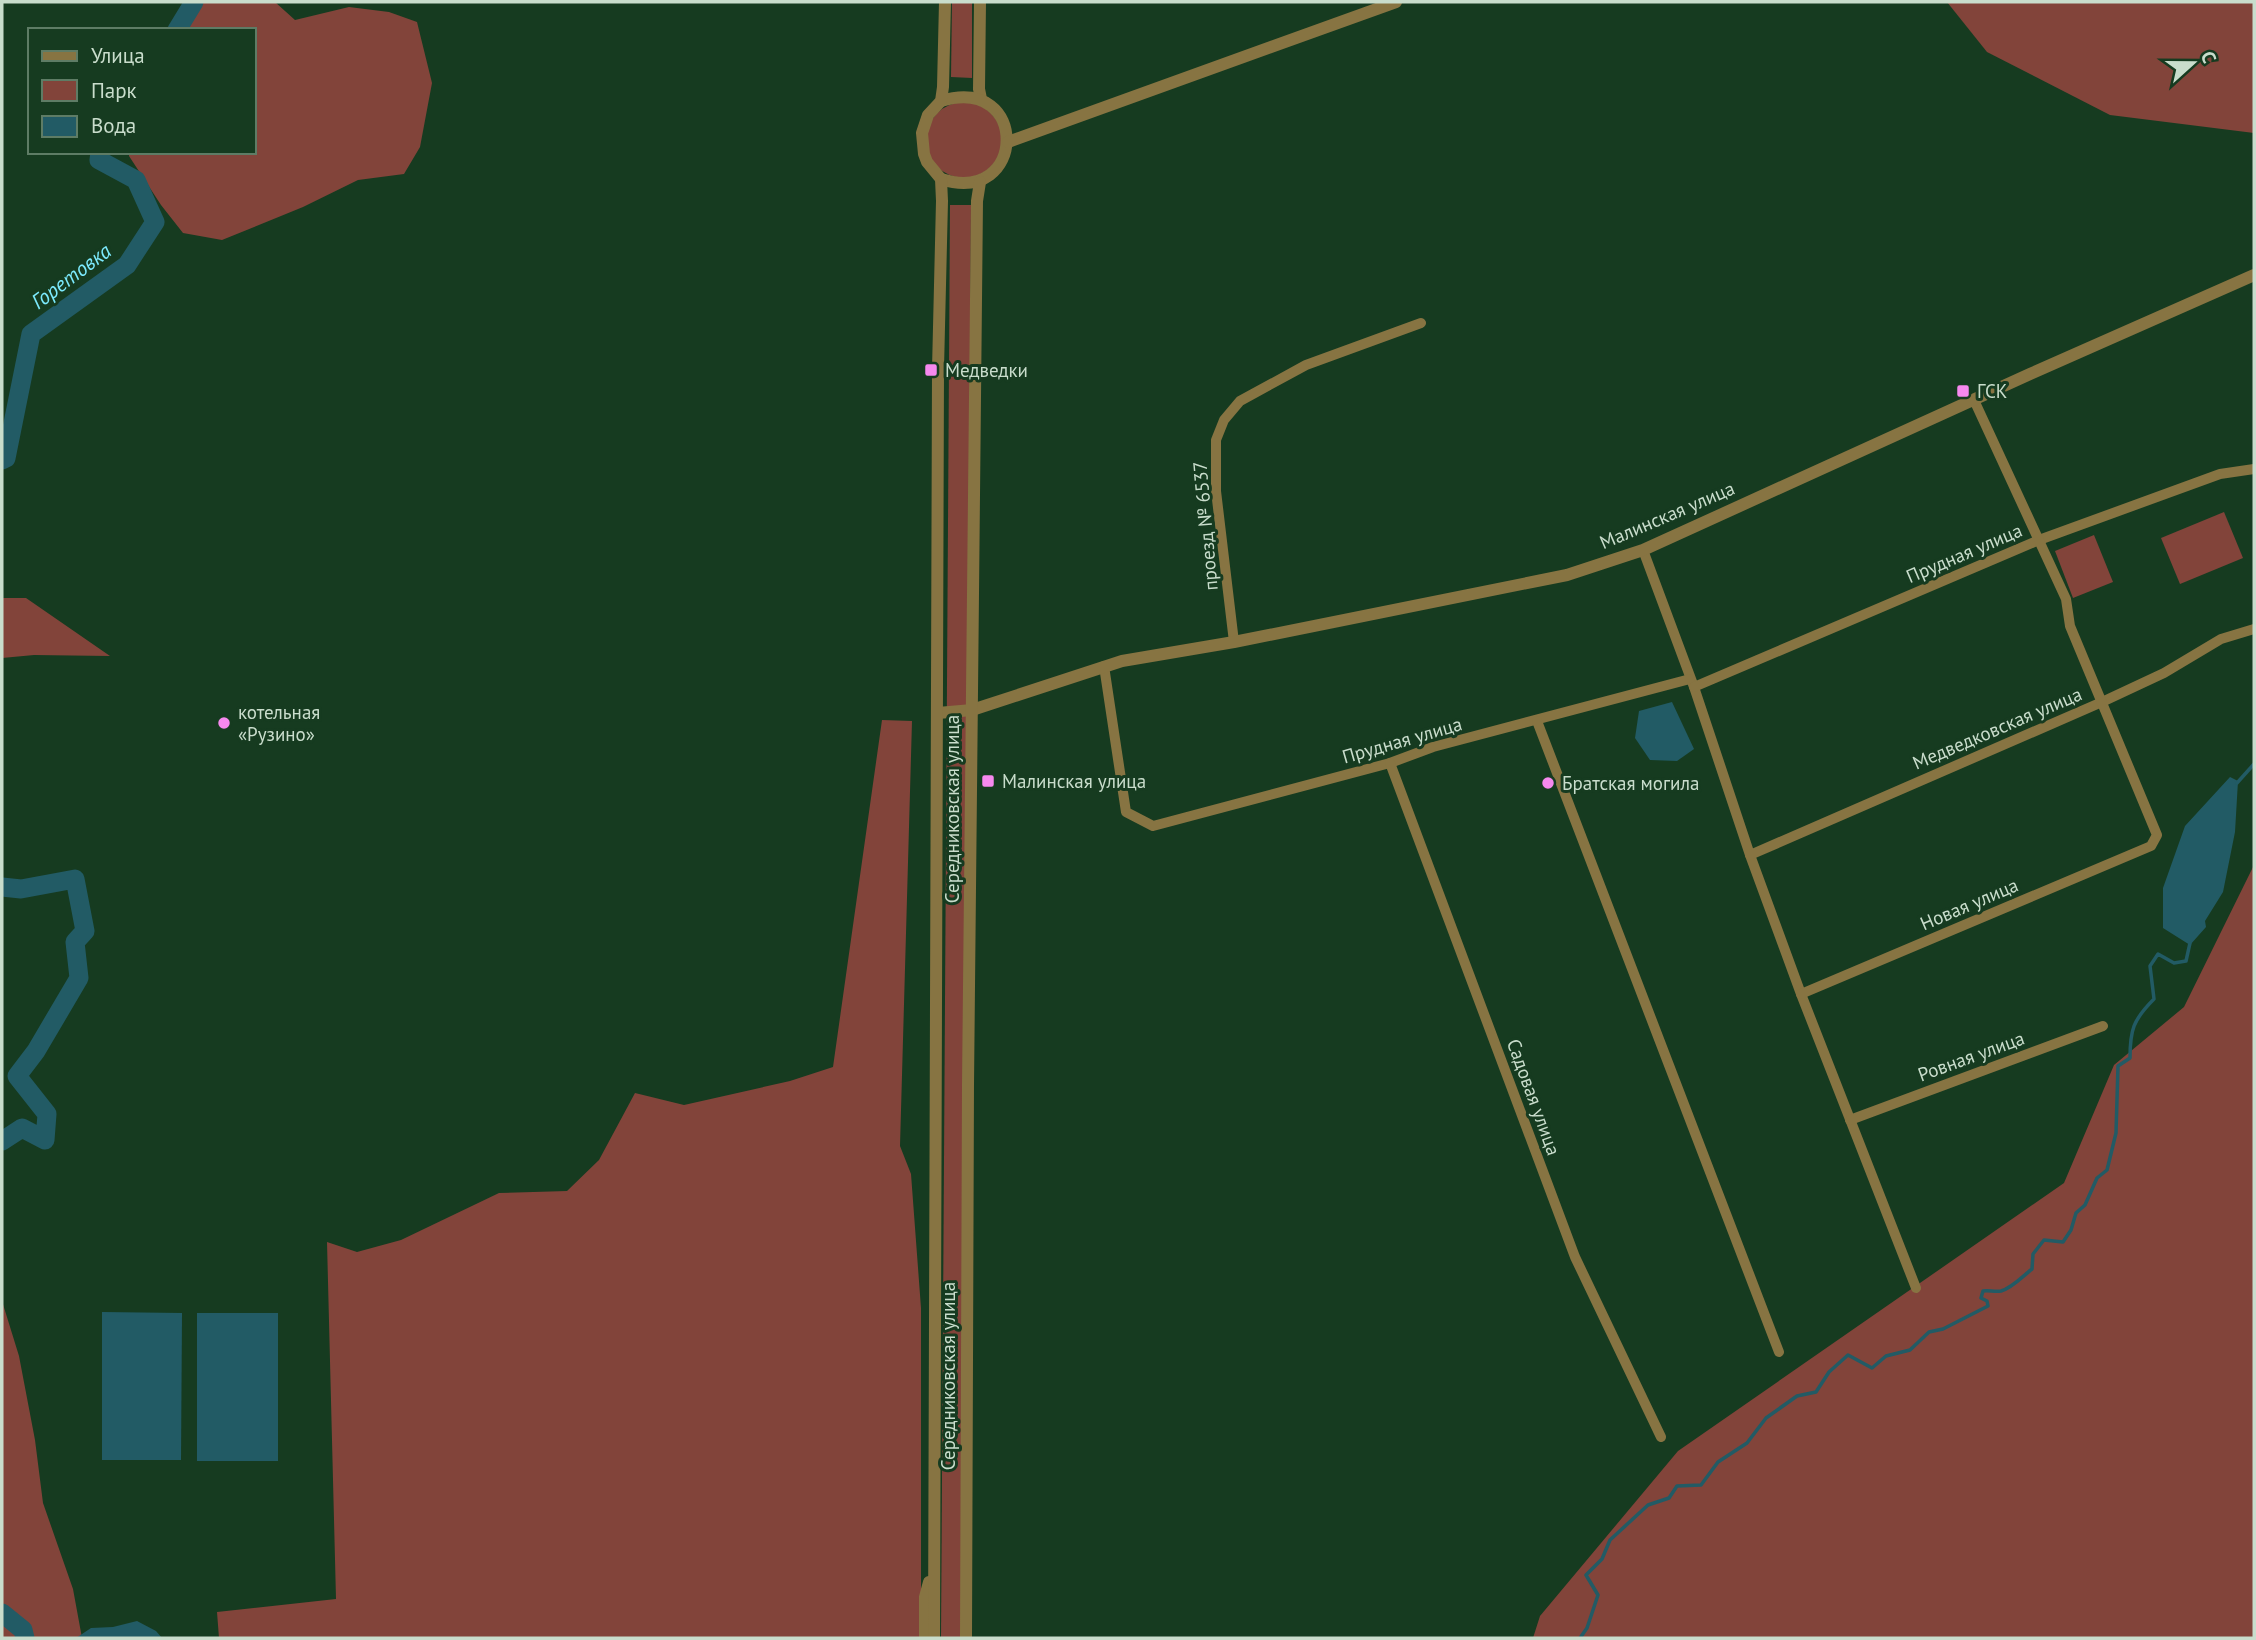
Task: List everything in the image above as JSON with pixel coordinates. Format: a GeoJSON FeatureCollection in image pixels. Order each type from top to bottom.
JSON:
{"type":"FeatureCollection","features":[{"type":"Feature","properties":{"kind":"street"},"geometry":{"type":"LineString","coordinates":[[941,101],[945,2]]}},
{"type":"Feature","properties":{"kind":"street"},"geometry":{"type":"LineString","coordinates":[[980,2],[981,99]]}},
{"type":"Feature","properties":{"kind":"street"},"geometry":{"type":"LineString","coordinates":[[1008,142],[1396,2]]}},
{"type":"Feature","properties":{"kind":"street"},"geometry":{"type":"LineString","coordinates":[[963,96],[981,99],[999,113],[1008,142],[1002,162],[980,182],[956,184],[941,179],[930,167],[924,154],[922,133],[928,115],[941,101],[963,96]]}},
{"type":"Feature","properties":{"kind":"street","name":"Середниковская улица"},"geometry":{"type":"LineString","coordinates":[[934,1638],[941,179]]}},
{"type":"Feature","properties":{"kind":"street","name":"Середниковская улица"},"geometry":{"type":"LineString","coordinates":[[967,1638],[968,1099],[977,201],[980,182]]}},
{"type":"Feature","properties":{"kind":"street","name":"Малинская улица"},"geometry":{"type":"LineString","coordinates":[[938,713],[972,710],[1104,666],[1567,575],[1643,550],[2254,275]]}},
{"type":"Feature","properties":{"kind":"street","name":"проезд № 6537"},"geometry":{"type":"LineString","coordinates":[[1234,642],[1216,492],[1216,440],[1224,420],[1240,401],[1306,365],[1421,323]]}},
{"type":"Feature","properties":{"kind":"street"},"geometry":{"type":"LineString","coordinates":[[1974,400],[2066,599],[2070,626],[2102,702]]}},
{"type":"Feature","properties":{"kind":"street","name":"Прудная улица"},"geometry":{"type":"LineString","coordinates":[[1104,666],[1126,812],[1153,826],[1390,763],[1433,747],[1692,683],[2039,540],[2220,474],[2254,469]]}},
{"type":"Feature","properties":{"kind":"street"},"geometry":{"type":"LineString","coordinates":[[1643,550],[1801,994],[1916,1288]]}},
{"type":"Feature","properties":{"kind":"street","name":"Медведковская улица"},"geometry":{"type":"LineString","coordinates":[[1750,855],[2102,702],[2164,673],[2221,639],[2254,629]]}},
{"type":"Feature","properties":{"kind":"street","name":"Новая улица"},"geometry":{"type":"LineString","coordinates":[[1801,994],[2151,846],[2157,835],[2102,702]]}},
{"type":"Feature","properties":{"kind":"street"},"geometry":{"type":"LineString","coordinates":[[1536,720],[1779,1353]]}},
{"type":"Feature","properties":{"kind":"street","name":"Садовая улица"},"geometry":{"type":"LineString","coordinates":[[1390,763],[1574,1257],[1661,1437]]}},
{"type":"Feature","properties":{"kind":"street","name":"Ровная улица"},"geometry":{"type":"LineString","coordinates":[[1850,1120],[2103,1026]]}},
{"type":"Feature","properties":{"kind":"street"},"geometry":{"type":"LineString","coordinates":[[925,1638],[925,1597],[934,1565]]}},
{"type":"Feature","properties":{"kind":"green space"},"geometry":{"type":"Polygon","coordinates":[[[201,2],[275,2],[295,20],[349,7],[389,12],[417,22],[432,83],[420,147],[404,174],[358,180],[303,207],[222,240],[183,233],[161,205],[129,154],[256,154],[256,28],[182,28],[201,2]]]}},
{"type":"Feature","properties":{"kind":"green space"},"geometry":{"type":"Polygon","coordinates":[[[952,2],[972,2],[972,78],[951,77],[952,2]]]}},
{"type":"Feature","properties":{"kind":"green space"},"geometry":{"type":"Polygon","coordinates":[[[1947,2],[2254,2],[2254,133],[2110,115],[1987,52],[1947,2]]]}},
{"type":"Feature","properties":{"kind":"green space"},"geometry":{"type":"Polygon","coordinates":[[[964,102],[978,105],[991,113],[999,126],[1002,140],[999,154],[991,167],[978,175],[964,178],[950,175],[937,167],[929,154],[926,140],[929,126],[937,113],[950,105],[964,102]]]}},
{"type":"Feature","properties":{"kind":"green space"},"geometry":{"type":"Polygon","coordinates":[[[950,205],[971,205],[962,1638],[941,1638],[950,205]]]}},
{"type":"Feature","properties":{"kind":"green space"},"geometry":{"type":"Polygon","coordinates":[[[2224,512],[2243,558],[2180,584],[2161,538],[2224,512]]]}},
{"type":"Feature","properties":{"kind":"green space"},"geometry":{"type":"Polygon","coordinates":[[[2094,535],[2113,582],[2073,598],[2055,551],[2094,535]]]}},
{"type":"Feature","properties":{"kind":"green space"},"geometry":{"type":"Polygon","coordinates":[[[2,598],[26,598],[110,656],[34,655],[2,658],[2,598]]]}},
{"type":"Feature","properties":{"kind":"green space"},"geometry":{"type":"Polygon","coordinates":[[[882,720],[912,721],[900,1146],[911,1174],[921,1308],[921,1638],[219,1638],[217,1612],[336,1599],[327,1242],[357,1252],[401,1240],[499,1193],[567,1191],[599,1160],[635,1093],[684,1105],[790,1081],[833,1067],[882,720]]]}},
{"type":"Feature","properties":{"kind":"green space"},"geometry":{"type":"Polygon","coordinates":[[[2254,865],[2254,1638],[1533,1638],[1540,1616],[1678,1451],[2064,1183],[2114,1065],[2184,1007],[2254,865]]]}},
{"type":"Feature","properties":{"kind":"green space"},"geometry":{"type":"Polygon","coordinates":[[[2,1301],[19,1356],[35,1440],[43,1503],[73,1589],[82,1638],[2,1638],[2,1301]]]}},
{"type":"Feature","properties":{"kind":"water"},"geometry":{"type":"Polygon","coordinates":[[[1672,702],[1694,749],[1677,761],[1650,760],[1635,738],[1639,711],[1672,702]]]}},
{"type":"Feature","properties":{"kind":"water"},"geometry":{"type":"Polygon","coordinates":[[[2230,777],[2238,781],[2235,832],[2223,892],[2205,921],[2206,927],[2190,945],[2163,928],[2163,888],[2185,826],[2230,777]]]}},
{"type":"Feature","properties":{"kind":"water"},"geometry":{"type":"Polygon","coordinates":[[[102,1312],[182,1313],[181,1460],[102,1460],[102,1312]]]}},
{"type":"Feature","properties":{"kind":"water"},"geometry":{"type":"Polygon","coordinates":[[[197,1313],[278,1313],[278,1461],[197,1461],[197,1313]]]}},
{"type":"Feature","properties":{"kind":"water"},"geometry":{"type":"Polygon","coordinates":[[[137,1621],[156,1631],[162,1638],[76,1638],[91,1628],[113,1627],[137,1621]]]}},
{"type":"Feature","properties":{"kind":"waterway","name":"Горетовка"},"geometry":{"type":"LineString","coordinates":[[178,28],[194,2]]}},
{"type":"Feature","properties":{"kind":"waterway","name":"Горетовка"},"geometry":{"type":"LineString","coordinates":[[2,460],[6,458],[31,334],[127,265],[155,222],[136,180],[99,160],[100,154]]}},
{"type":"Feature","properties":{"kind":"waterway"},"geometry":{"type":"LineString","coordinates":[[2237,783],[2254,764]]}},
{"type":"Feature","properties":{"kind":"waterway","name":"Горетовка"},"geometry":{"type":"LineString","coordinates":[[2,887],[21,889],[75,879],[85,931],[75,942],[79,978],[36,1051],[17,1076],[47,1114],[45,1140],[22,1128],[2,1141]]}},
{"type":"Feature","properties":{"kind":"waterway"},"geometry":{"type":"LineString","coordinates":[[1580,1638],[1587,1628],[1598,1595],[1586,1575],[1602,1559],[1610,1540],[1648,1505],[1669,1498],[1677,1486],[1701,1485],[1718,1462],[1747,1443],[1766,1418],[1797,1396],[1816,1392],[1829,1372],[1848,1355],[1872,1368],[1886,1356],[1910,1350],[1929,1332],[1943,1329],[1988,1306],[1987,1301],[1981,1298],[1983,1291],[2001,1291],[2017,1282],[2032,1269],[2033,1254],[2044,1240],[2063,1242],[2071,1230],[2076,1213],[2085,1205],[2097,1178],[2107,1170],[2116,1133],[2118,1066],[2130,1058],[2134,1026],[2141,1013],[2154,999],[2150,966],[2158,954],[2174,963],[2186,961],[2190,943]]}},
{"type":"Feature","properties":{"kind":"waterway","name":"Горетовка"},"geometry":{"type":"LineString","coordinates":[[2,1613],[23,1630],[25,1638]]}},
{"type":"Feature","properties":{"kind":"place","name":"Медведки"},"geometry":{"type":"Point","coordinates":[931,370]}},
{"type":"Feature","properties":{"kind":"place","name":"ГСК"},"geometry":{"type":"Point","coordinates":[1963,391]}},
{"type":"Feature","properties":{"kind":"place","name":"котельная «Рузино»"},"geometry":{"type":"Point","coordinates":[224,723]}},
{"type":"Feature","properties":{"kind":"place","name":"Малинская улица"},"geometry":{"type":"Point","coordinates":[988,781]}},
{"type":"Feature","properties":{"kind":"place","name":"Братская могила"},"geometry":{"type":"Point","coordinates":[1548,783]}}]}
